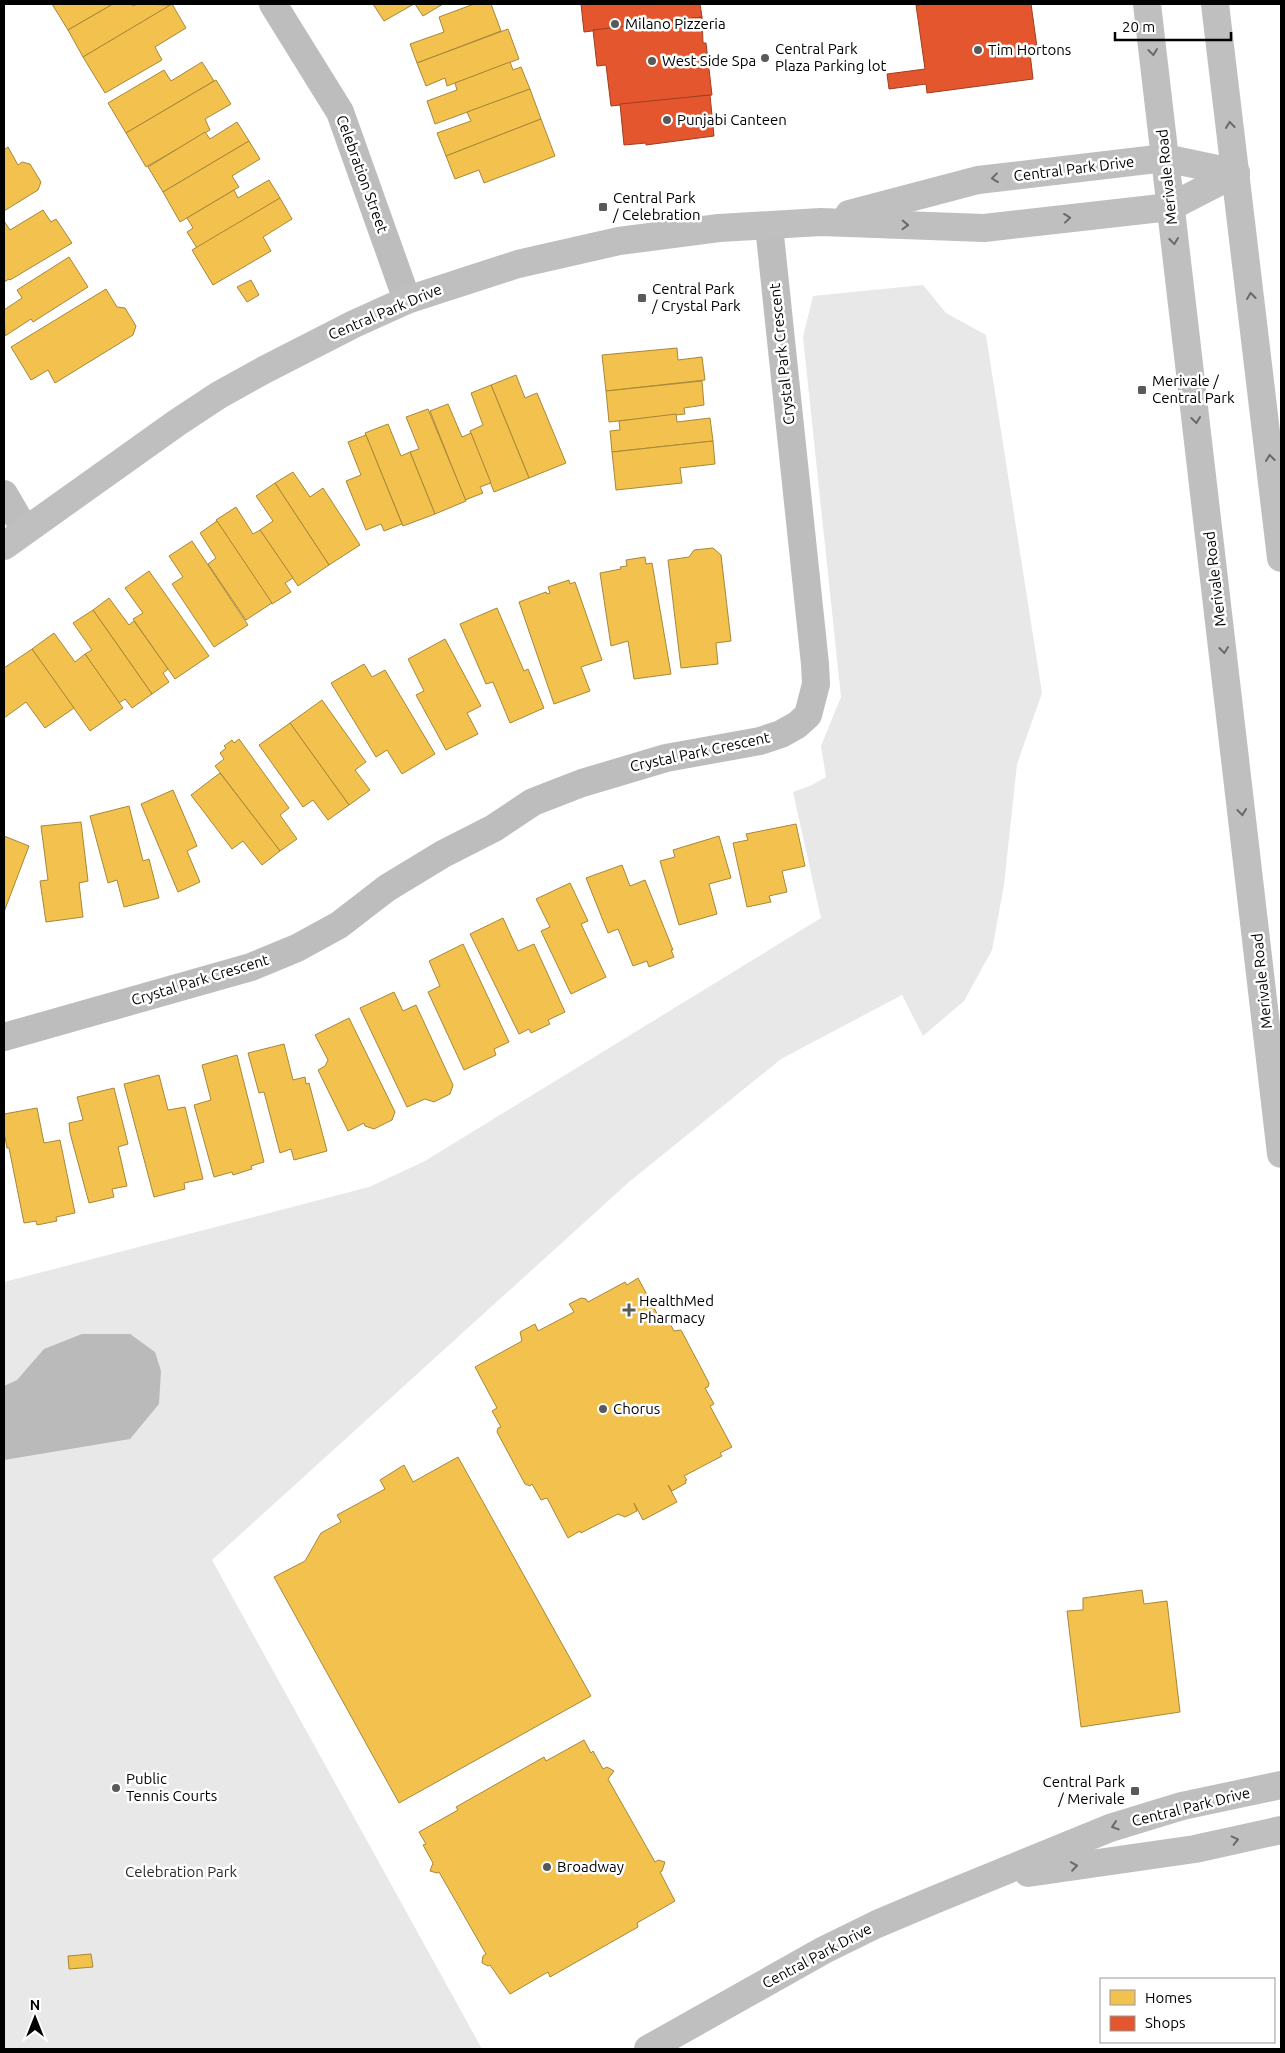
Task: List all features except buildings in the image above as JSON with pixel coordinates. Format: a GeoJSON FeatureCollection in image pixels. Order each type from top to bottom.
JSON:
{"type":"FeatureCollection","features":[{"type":"Feature","properties":{"kind":"street","name":"Celebration Street"},"geometry":{"type":"LineString","coordinates":[[274,4],[340,112],[407,300]]}},
{"type":"Feature","properties":{"kind":"street","name":"Merivale Road"},"geometry":{"type":"LineString","coordinates":[[1147,4],[1224,651],[1281,1154]]}},
{"type":"Feature","properties":{"kind":"street"},"geometry":{"type":"LineString","coordinates":[[1216,4],[1281,558]]}},
{"type":"Feature","properties":{"kind":"street","name":"Central Park Drive"},"geometry":{"type":"LineString","coordinates":[[821,222],[978,180],[1165,158],[1236,173]]}},
{"type":"Feature","properties":{"kind":"street","name":"Central Park Drive"},"geometry":{"type":"LineString","coordinates":[[4,546],[219,395],[307,347],[407,300],[518,264],[619,241],[719,228],[821,222],[984,228],[1170,207],[1236,173]]}},
{"type":"Feature","properties":{"kind":"street","name":"Crystal Park Crescent"},"geometry":{"type":"LineString","coordinates":[[4,1037],[251,967],[297,948],[339,925],[388,888],[443,854],[494,828],[533,802],[625,769],[666,758],[760,741],[781,734],[797,725],[808,715],[816,684],[815,664],[769,226]]}},
{"type":"Feature","properties":{"kind":"street"},"geometry":{"type":"LineString","coordinates":[[4,494],[25,530]]}},
{"type":"Feature","properties":{"kind":"street","name":"Central Park Drive"},"geometry":{"type":"LineString","coordinates":[[648,2049],[824,1950],[885,1920],[1119,1825],[1182,1806],[1281,1785]]}},
{"type":"Feature","properties":{"kind":"street","name":"Central Park Drive"},"geometry":{"type":"LineString","coordinates":[[991,1878],[1195,1849],[1281,1830]]}},
{"type":"Feature","properties":{"kind":"green space","name":"Celebration Park"},"geometry":{"type":"Polygon","coordinates":[[[923,285],[946,313],[986,335],[1042,693],[1017,764],[1004,885],[992,950],[964,1001],[923,1036],[902,995],[781,1059],[629,1182],[212,1560],[482,2049],[4,2049],[4,1282],[369,1187],[425,1161],[821,918],[793,792],[810,786],[826,777],[821,746],[841,697],[803,337],[813,296],[923,285]]]}},
{"type":"Feature","properties":{"kind":"shaded area"},"geometry":{"type":"Polygon","coordinates":[[[82,1334],[130,1334],[155,1352],[161,1371],[159,1404],[130,1439],[4,1460],[4,1386],[17,1380],[44,1349],[82,1334]]]}},
{"type":"Feature","properties":{"kind":"place","name":"Milano Pizzeria"},"geometry":{"type":"Point","coordinates":[615,24]}},
{"type":"Feature","properties":{"kind":"place","name":"Tim Hortons"},"geometry":{"type":"Point","coordinates":[978,50]}},
{"type":"Feature","properties":{"kind":"place","name":"Central Park Plaza Parking lot"},"geometry":{"type":"Point","coordinates":[765,58]}},
{"type":"Feature","properties":{"kind":"place","name":"West Side Spa"},"geometry":{"type":"Point","coordinates":[652,61]}},
{"type":"Feature","properties":{"kind":"place","name":"Punjabi Canteen"},"geometry":{"type":"Point","coordinates":[667,120]}},
{"type":"Feature","properties":{"kind":"place","name":"Central Park / Celebration"},"geometry":{"type":"Point","coordinates":[603,207]}},
{"type":"Feature","properties":{"kind":"place","name":"Central Park / Crystal Park"},"geometry":{"type":"Point","coordinates":[642,298]}},
{"type":"Feature","properties":{"kind":"place","name":"Merivale / Central Park"},"geometry":{"type":"Point","coordinates":[1142,390]}},
{"type":"Feature","properties":{"kind":"place","name":"HealthMed Pharmacy"},"geometry":{"type":"Point","coordinates":[629,1310]}},
{"type":"Feature","properties":{"kind":"place","name":"Chorus"},"geometry":{"type":"Point","coordinates":[603,1409]}},
{"type":"Feature","properties":{"kind":"place","name":"Public Tennis Courts"},"geometry":{"type":"Point","coordinates":[116,1788]}},
{"type":"Feature","properties":{"kind":"place","name":"Central Park / Merivale"},"geometry":{"type":"Point","coordinates":[1135,1791]}},
{"type":"Feature","properties":{"kind":"place","name":"Broadway"},"geometry":{"type":"Point","coordinates":[547,1867]}}]}
